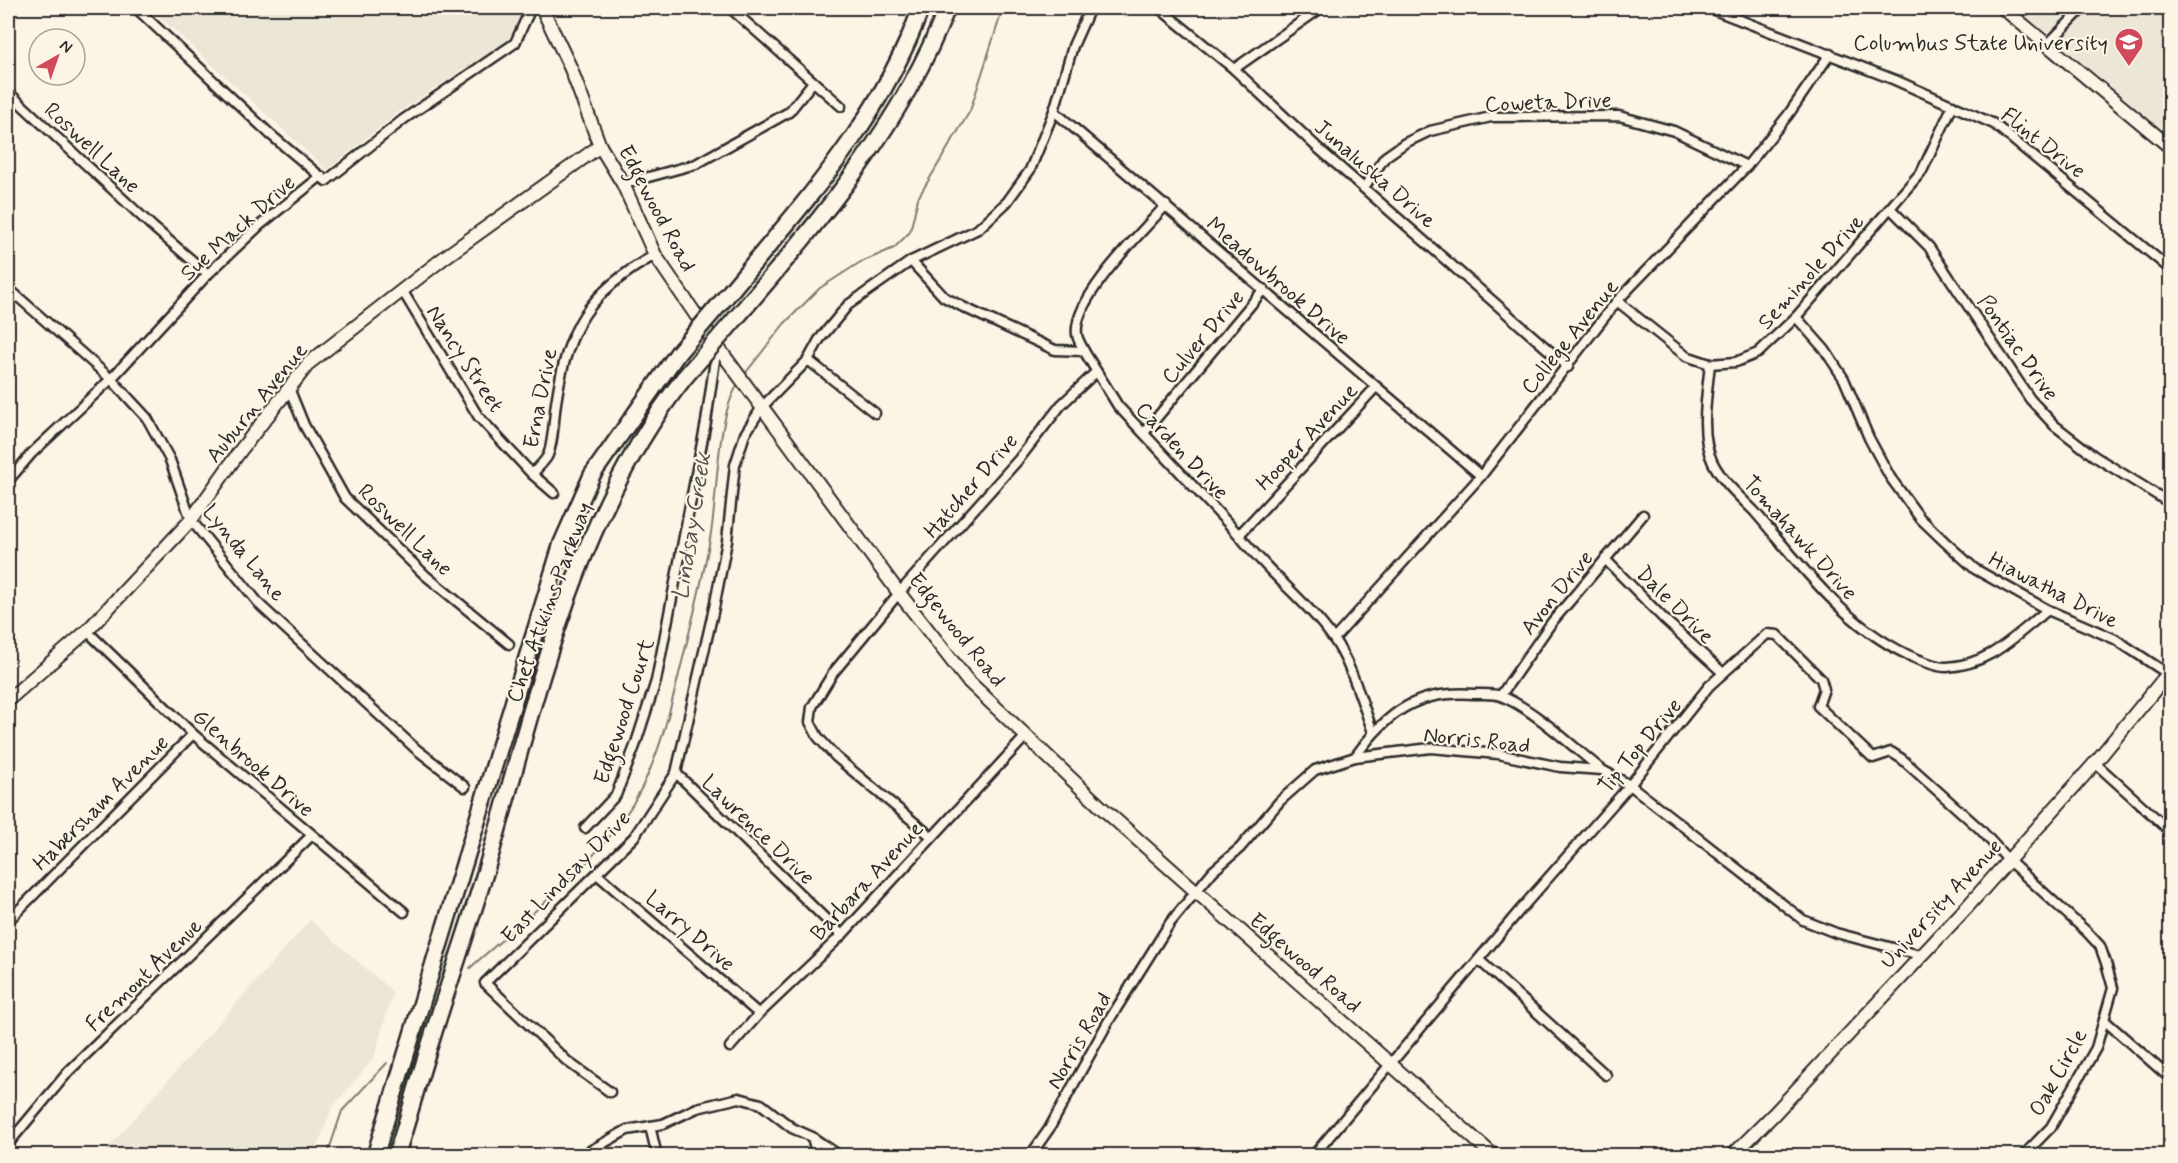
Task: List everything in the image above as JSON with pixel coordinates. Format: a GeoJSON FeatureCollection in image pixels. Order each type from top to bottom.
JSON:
{"type":"FeatureCollection","features":[{"type":"Feature","properties":{"kind":"highway","name":"Chet Atkins Parkway"},"geometry":{"type":"LineString","coordinates":[[373,1155],[386,1120],[562,543],[592,475],[678,353],[852,142],[892,78],[921,8]]}},
{"type":"Feature","properties":{"kind":"highway","name":"Chet Atkins Parkway"},"geometry":{"type":"LineString","coordinates":[[396,1155],[472,919],[529,720],[596,524],[623,469],[660,409],[867,157],[917,76],[947,8]]}},
{"type":"Feature","properties":{"kind":"highway"},"geometry":{"type":"LineString","coordinates":[[402,1155],[416,1095]]}},
{"type":"Feature","properties":{"kind":"street"},"geometry":{"type":"LineString","coordinates":[[136,8],[271,135],[321,176]]}},
{"type":"Feature","properties":{"kind":"street","name":"Sue Mack Drive"},"geometry":{"type":"LineString","coordinates":[[8,481],[32,453],[111,379],[208,274],[259,226],[321,176],[327,181],[404,119],[515,43],[531,8]]}},
{"type":"Feature","properties":{"kind":"street","name":"Edgewood Road"},"geometry":{"type":"LineString","coordinates":[[542,8],[571,69],[600,146],[623,184],[655,255],[750,391],[899,593],[967,680],[1101,807],[1494,1155]]}},
{"type":"Feature","properties":{"kind":"street"},"geometry":{"type":"LineString","coordinates":[[730,8],[841,105]]}},
{"type":"Feature","properties":{"kind":"street","name":"East Lindsay Drive"},"geometry":{"type":"LineString","coordinates":[[610,1092],[568,1062],[486,983],[534,933],[560,912],[634,837],[676,773],[698,687],[727,541],[735,465],[745,434],[762,407],[808,360],[819,340],[848,305],[911,261],[978,229],[1007,202],[1030,170],[1054,111],[1073,46],[1090,8]]}},
{"type":"Feature","properties":{"kind":"street","name":"Junaluska Drive"},"geometry":{"type":"LineString","coordinates":[[1159,8],[1234,69],[1319,149],[1365,186],[1568,367]]}},
{"type":"Feature","properties":{"kind":"street"},"geometry":{"type":"LineString","coordinates":[[1234,69],[1321,8]]}},
{"type":"Feature","properties":{"kind":"street","name":"Flint Drive"},"geometry":{"type":"LineString","coordinates":[[1710,8],[1830,54],[1994,124],[2170,269]]}},
{"type":"Feature","properties":{"kind":"street"},"geometry":{"type":"LineString","coordinates":[[2003,8],[2170,147]]}},
{"type":"Feature","properties":{"kind":"street"},"geometry":{"type":"LineString","coordinates":[[2047,45],[2083,8]]}},
{"type":"Feature","properties":{"kind":"street","name":"College Avenue"},"geometry":{"type":"LineString","coordinates":[[1334,639],[1481,476],[1617,302],[1747,166],[1788,115],[1830,54]]}},
{"type":"Feature","properties":{"kind":"street"},"geometry":{"type":"LineString","coordinates":[[623,184],[696,164],[789,112],[813,82]]}},
{"type":"Feature","properties":{"kind":"street","name":"Roswell Lane"},"geometry":{"type":"LineString","coordinates":[[8,92],[153,228],[208,274]]}},
{"type":"Feature","properties":{"kind":"street","name":"Seminole Drive"},"geometry":{"type":"LineString","coordinates":[[1617,302],[1686,356],[1710,364],[1736,362],[1758,353],[1796,317],[1922,171],[1953,105]]}},
{"type":"Feature","properties":{"kind":"street","name":"Meadowbrook Drive"},"geometry":{"type":"LineString","coordinates":[[1054,111],[1481,476]]}},
{"type":"Feature","properties":{"kind":"street","name":"Coweta Drive"},"geometry":{"type":"LineString","coordinates":[[1365,186],[1385,157],[1405,143],[1430,131],[1491,117],[1619,116],[1674,131],[1747,166]]}},
{"type":"Feature","properties":{"kind":"street","name":"Auburn Avenue"},"geometry":{"type":"LineString","coordinates":[[8,700],[87,631],[192,520],[309,363],[402,290],[600,146]]}},
{"type":"Feature","properties":{"kind":"street"},"geometry":{"type":"LineString","coordinates":[[911,261],[944,297],[965,308],[1055,350],[1084,351],[1077,334],[1081,309],[1110,267],[1166,206]]}},
{"type":"Feature","properties":{"kind":"street","name":"Pontiac Drive"},"geometry":{"type":"LineString","coordinates":[[1891,209],[1929,246],[2030,399],[2046,416],[2094,456],[2170,503]]}},
{"type":"Feature","properties":{"kind":"street","name":"Erna Drive"},"geometry":{"type":"LineString","coordinates":[[532,474],[549,456],[560,373],[569,341],[587,311],[609,286],[627,270],[655,255]]}},
{"type":"Feature","properties":{"kind":"street","name":"Lynda Lane"},"geometry":{"type":"LineString","coordinates":[[8,288],[111,379],[147,418],[170,460],[192,520],[261,606],[416,749],[465,787]]}},
{"type":"Feature","properties":{"kind":"street","name":"Culver Drive"},"geometry":{"type":"LineString","coordinates":[[1144,433],[1264,289]]}},
{"type":"Feature","properties":{"kind":"street","name":"Nancy Street"},"geometry":{"type":"LineString","coordinates":[[402,290],[478,416],[532,474],[554,493]]}},
{"type":"Feature","properties":{"kind":"street","name":"Hiawatha Drive"},"geometry":{"type":"LineString","coordinates":[[1796,317],[1825,351],[1844,380],[1869,438],[1890,477],[1920,518],[1975,569],[2048,610],[2115,639],[2169,672]]}},
{"type":"Feature","properties":{"kind":"street","name":"Edgewood Court"},"geometry":{"type":"LineString","coordinates":[[585,828],[616,795],[656,681],[706,422],[717,346]]}},
{"type":"Feature","properties":{"kind":"street","name":"Carden Drive"},"geometry":{"type":"LineString","coordinates":[[1084,351],[1118,406],[1239,535],[1256,557],[1301,600],[1334,639],[1373,732]]}},
{"type":"Feature","properties":{"kind":"street"},"geometry":{"type":"LineString","coordinates":[[808,360],[875,413]]}},
{"type":"Feature","properties":{"kind":"street","name":"Tomahawk Drive"},"geometry":{"type":"LineString","coordinates":[[1710,364],[1706,424],[1712,461],[1735,493],[1813,582],[1844,612],[1876,637],[1897,650],[1945,668],[1972,663],[2006,646],[2048,610]]}},
{"type":"Feature","properties":{"kind":"street","name":"Hatcher Drive"},"geometry":{"type":"LineString","coordinates":[[932,837],[849,768],[818,736],[810,722],[812,707],[833,673],[899,593],[1019,459],[1061,405],[1096,372]]}},
{"type":"Feature","properties":{"kind":"street","name":"Roswell Lane"},"geometry":{"type":"LineString","coordinates":[[289,388],[303,424],[345,498],[425,575],[509,644]]}},
{"type":"Feature","properties":{"kind":"street","name":"Hooper Avenue"},"geometry":{"type":"LineString","coordinates":[[1239,535],[1376,388]]}},
{"type":"Feature","properties":{"kind":"street","name":"Avon Drive"},"geometry":{"type":"LineString","coordinates":[[1501,695],[1552,622],[1643,514]]}},
{"type":"Feature","properties":{"kind":"street","name":"Dale Drive"},"geometry":{"type":"LineString","coordinates":[[1605,559],[1664,619],[1723,673]]}},
{"type":"Feature","properties":{"kind":"street","name":"Glenbrook Drive"},"geometry":{"type":"LineString","coordinates":[[87,631],[193,735],[310,836],[404,912]]}},
{"type":"Feature","properties":{"kind":"street","name":"Tip Top Drive"},"geometry":{"type":"LineString","coordinates":[[1317,1154],[1389,1063],[1630,785],[1709,686],[1767,634],[1778,635],[1821,679],[1824,689],[1818,706],[1873,758],[1891,752],[1902,759],[1980,829],[2008,861]]}},
{"type":"Feature","properties":{"kind":"street","name":"University Avenue"},"geometry":{"type":"LineString","coordinates":[[1737,1154],[2008,861],[2095,763],[2169,672]]}},
{"type":"Feature","properties":{"kind":"street"},"geometry":{"type":"LineString","coordinates":[[1355,757],[1373,732],[1388,717],[1412,702],[1451,692],[1501,695],[1524,709],[1602,770]]}},
{"type":"Feature","properties":{"kind":"street","name":"Habersham Avenue"},"geometry":{"type":"LineString","coordinates":[[8,921],[193,735]]}},
{"type":"Feature","properties":{"kind":"street","name":"Barbara Avenue"},"geometry":{"type":"LineString","coordinates":[[730,1047],[759,1014],[842,935],[1026,736]]}},
{"type":"Feature","properties":{"kind":"street","name":"Norris Road"},"geometry":{"type":"LineString","coordinates":[[1030,1155],[1049,1129],[1108,1022],[1164,933],[1196,891],[1213,871],[1240,848],[1280,801],[1315,770],[1355,757],[1431,748],[1498,754],[1560,767],[1602,770],[1630,785],[1803,920],[1836,933],[1920,955]]}},
{"type":"Feature","properties":{"kind":"street"},"geometry":{"type":"LineString","coordinates":[[2095,763],[2170,831]]}},
{"type":"Feature","properties":{"kind":"street","name":"Lawrence Drive"},"geometry":{"type":"LineString","coordinates":[[676,773],[842,935]]}},
{"type":"Feature","properties":{"kind":"street","name":"Fremont Avenue"},"geometry":{"type":"LineString","coordinates":[[8,1144],[69,1071],[310,836]]}},
{"type":"Feature","properties":{"kind":"street","name":"Oak Circle"},"geometry":{"type":"LineString","coordinates":[[2008,861],[2100,946],[2114,988],[2096,1048],[2050,1127],[2023,1155]]}},
{"type":"Feature","properties":{"kind":"street","name":"Larry Drive"},"geometry":{"type":"LineString","coordinates":[[598,874],[759,1014]]}},
{"type":"Feature","properties":{"kind":"street"},"geometry":{"type":"LineString","coordinates":[[1479,960],[1606,1075]]}},
{"type":"Feature","properties":{"kind":"street"},"geometry":{"type":"LineString","coordinates":[[2104,1020],[2170,1078]]}},
{"type":"Feature","properties":{"kind":"street"},"geometry":{"type":"LineString","coordinates":[[581,1155],[627,1130],[663,1124],[697,1108],[739,1098],[760,1104],[792,1128],[812,1137],[837,1154]]}},
{"type":"Feature","properties":{"kind":"street"},"geometry":{"type":"LineString","coordinates":[[651,1126],[657,1155]]}},
{"type":"Feature","properties":{"kind":"street"},"geometry":{"type":"LineString","coordinates":[[812,1137],[817,1155]]}},
{"type":"Feature","properties":{"kind":"shaded area"},"geometry":{"type":"Polygon","coordinates":[[[150,8],[524,8],[508,40],[396,114],[327,170],[150,8]]]}},
{"type":"Feature","properties":{"kind":"shaded area","name":"Columbus State University"},"geometry":{"type":"Polygon","coordinates":[[[2015,8],[2170,8],[2170,136],[2064,47],[2015,8]]]}},
{"type":"Feature","properties":{"kind":"shaded area"},"geometry":{"type":"Polygon","coordinates":[[[310,920],[393,992],[374,1058],[332,1108],[314,1155],[102,1155],[310,920]]]}},
{"type":"Feature","properties":{"kind":"waterway","name":"Lindsay Creek"},"geometry":{"type":"LineString","coordinates":[[744,375],[784,324],[820,288],[859,263],[894,248],[910,232],[918,198],[970,111],[1003,8]]}},
{"type":"Feature","properties":{"kind":"waterway","name":"Lindsay Creek"},"geometry":{"type":"LineString","coordinates":[[470,968],[551,897],[589,860],[623,819],[645,781],[667,721],[698,596],[711,533],[722,434],[731,397],[739,383]]}},
{"type":"Feature","properties":{"kind":"waterway","name":"Lindsay Creek"},"geometry":{"type":"LineString","coordinates":[[327,1156],[342,1111],[387,1063]]}},
{"type":"Feature","properties":{"kind":"place","name":"Columbus State University"},"geometry":{"type":"Point","coordinates":[2129,68]}}]}
